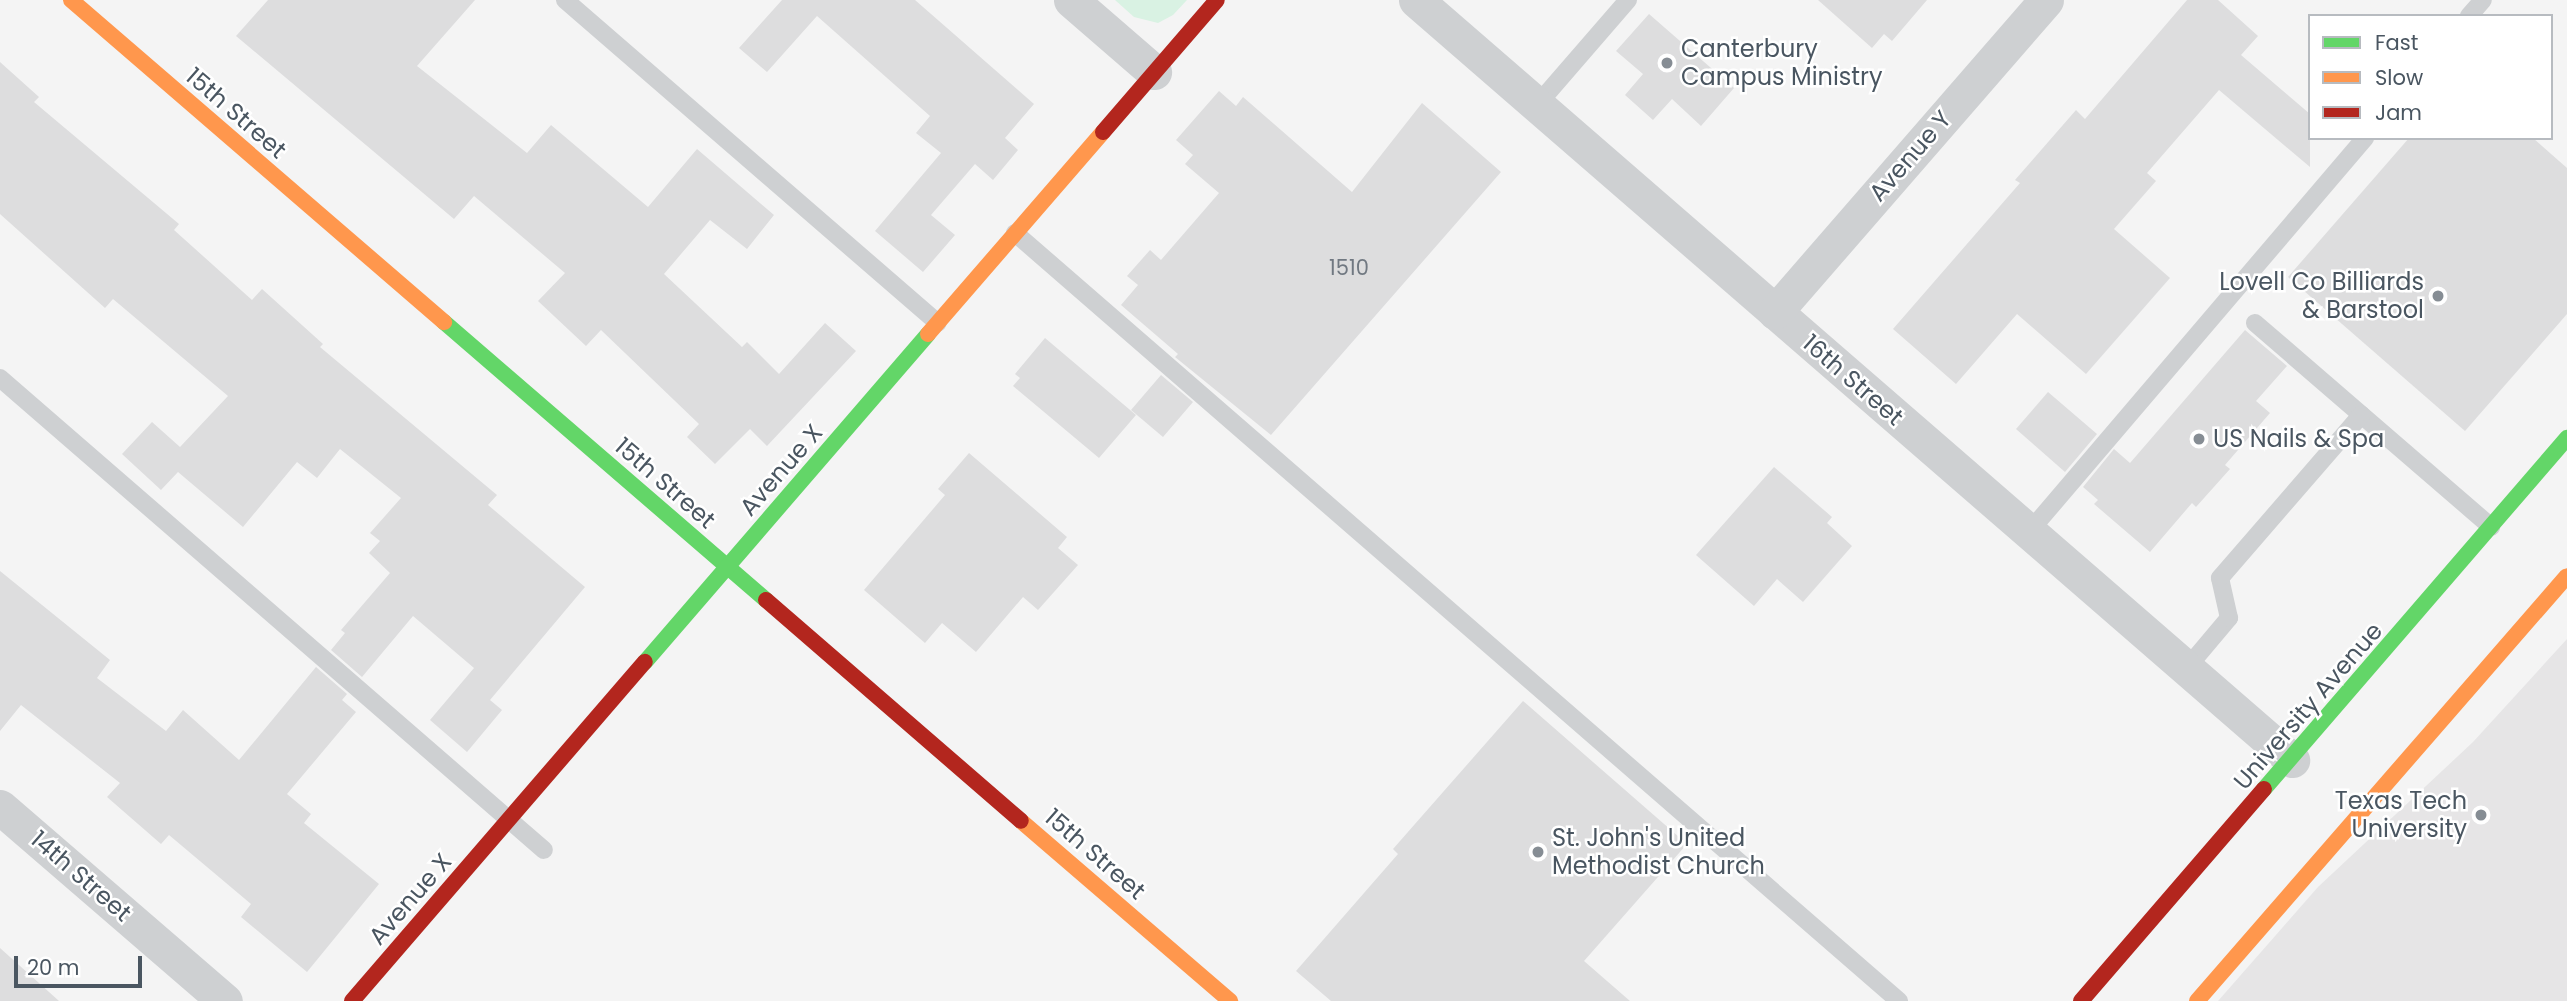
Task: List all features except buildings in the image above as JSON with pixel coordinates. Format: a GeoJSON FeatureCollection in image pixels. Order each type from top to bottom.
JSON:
{"type":"FeatureCollection","features":[{"type":"Feature","properties":{"kind":"street","name":"15th Street"},"geometry":{"type":"LineString","coordinates":[[71,0],[1230,1001]]}},
{"type":"Feature","properties":{"kind":"street"},"geometry":{"type":"LineString","coordinates":[[1071,0],[1154,72]]}},
{"type":"Feature","properties":{"kind":"street","name":"Avenue X"},"geometry":{"type":"LineString","coordinates":[[352,1001],[1217,0]]}},
{"type":"Feature","properties":{"kind":"street","name":"16th Street"},"geometry":{"type":"LineString","coordinates":[[1416,0],[2292,760]]}},
{"type":"Feature","properties":{"kind":"street","name":"Avenue Y"},"geometry":{"type":"LineString","coordinates":[[1775,312],[2046,0]]}},
{"type":"Feature","properties":{"kind":"street","name":"University Avenue"},"geometry":{"type":"LineString","coordinates":[[2081,1001],[2292,760],[2567,438]]}},
{"type":"Feature","properties":{"kind":"street"},"geometry":{"type":"LineString","coordinates":[[2197,1001],[2567,576]]}},
{"type":"Feature","properties":{"kind":"street","name":"14th Street"},"geometry":{"type":"LineString","coordinates":[[0,807],[225,1001]]}},
{"type":"Feature","properties":{"kind":"lane"},"geometry":{"type":"LineString","coordinates":[[565,0],[938,323]]}},
{"type":"Feature","properties":{"kind":"lane"},"geometry":{"type":"LineString","coordinates":[[1537,106],[1629,0]]}},
{"type":"Feature","properties":{"kind":"lane"},"geometry":{"type":"LineString","coordinates":[[2471,14],[2483,0]]}},
{"type":"Feature","properties":{"kind":"lane"},"geometry":{"type":"LineString","coordinates":[[2029,532],[2363,140]]}},
{"type":"Feature","properties":{"kind":"lane"},"geometry":{"type":"LineString","coordinates":[[1015,233],[1899,1001]]}},
{"type":"Feature","properties":{"kind":"lane"},"geometry":{"type":"LineString","coordinates":[[2255,323],[2491,527]]}},
{"type":"Feature","properties":{"kind":"lane"},"geometry":{"type":"LineString","coordinates":[[0,378],[544,850]]}},
{"type":"Feature","properties":{"kind":"lane"},"geometry":{"type":"LineString","coordinates":[[2186,669],[2230,618],[2220,578],[2361,415]]}},
{"type":"Feature","properties":{"kind":"shaded area","name":"Texas Tech University"},"geometry":{"type":"Polygon","coordinates":[[[2567,639],[2567,1001],[2218,1001],[2318,887],[2473,742],[2567,639]]]}},
{"type":"Feature","properties":{"kind":"green space"},"geometry":{"type":"Polygon","coordinates":[[[1115,0],[1187,0],[1173,15],[1158,23],[1134,17],[1115,0]]]}},
{"type":"Feature","properties":{"kind":"traffic: fast"},"geometry":{"type":"LineString","coordinates":[[444,322],[766,600]]}},
{"type":"Feature","properties":{"kind":"traffic: fast"},"geometry":{"type":"LineString","coordinates":[[645,662],[928,334]]}},
{"type":"Feature","properties":{"kind":"traffic: fast"},"geometry":{"type":"LineString","coordinates":[[2264,789],[2567,438]]}},
{"type":"Feature","properties":{"kind":"traffic: slow"},"geometry":{"type":"LineString","coordinates":[[71,0],[444,322]]}},
{"type":"Feature","properties":{"kind":"traffic: slow"},"geometry":{"type":"LineString","coordinates":[[928,334],[1103,132]]}},
{"type":"Feature","properties":{"kind":"traffic: slow"},"geometry":{"type":"LineString","coordinates":[[2197,1001],[2567,576]]}},
{"type":"Feature","properties":{"kind":"traffic: slow"},"geometry":{"type":"LineString","coordinates":[[1021,821],[1230,1001]]}},
{"type":"Feature","properties":{"kind":"traffic: jam"},"geometry":{"type":"LineString","coordinates":[[1103,132],[1217,0]]}},
{"type":"Feature","properties":{"kind":"traffic: jam"},"geometry":{"type":"LineString","coordinates":[[766,600],[1021,821]]}},
{"type":"Feature","properties":{"kind":"traffic: jam"},"geometry":{"type":"LineString","coordinates":[[352,1001],[645,662]]}},
{"type":"Feature","properties":{"kind":"traffic: jam"},"geometry":{"type":"LineString","coordinates":[[2081,1001],[2264,789]]}},
{"type":"Feature","properties":{"kind":"place","name":"Canterbury Campus Ministry"},"geometry":{"type":"Point","coordinates":[1667,63]}},
{"type":"Feature","properties":{"kind":"place","name":"Lovell Co Billiards & Barstool"},"geometry":{"type":"Point","coordinates":[2438,296]}},
{"type":"Feature","properties":{"kind":"place","name":"US Nails & Spa"},"geometry":{"type":"Point","coordinates":[2199,439]}},
{"type":"Feature","properties":{"kind":"place","name":"Texas Tech University"},"geometry":{"type":"Point","coordinates":[2481,815]}},
{"type":"Feature","properties":{"kind":"place","name":"St. John's United Methodist Church"},"geometry":{"type":"Point","coordinates":[1538,852]}}]}
